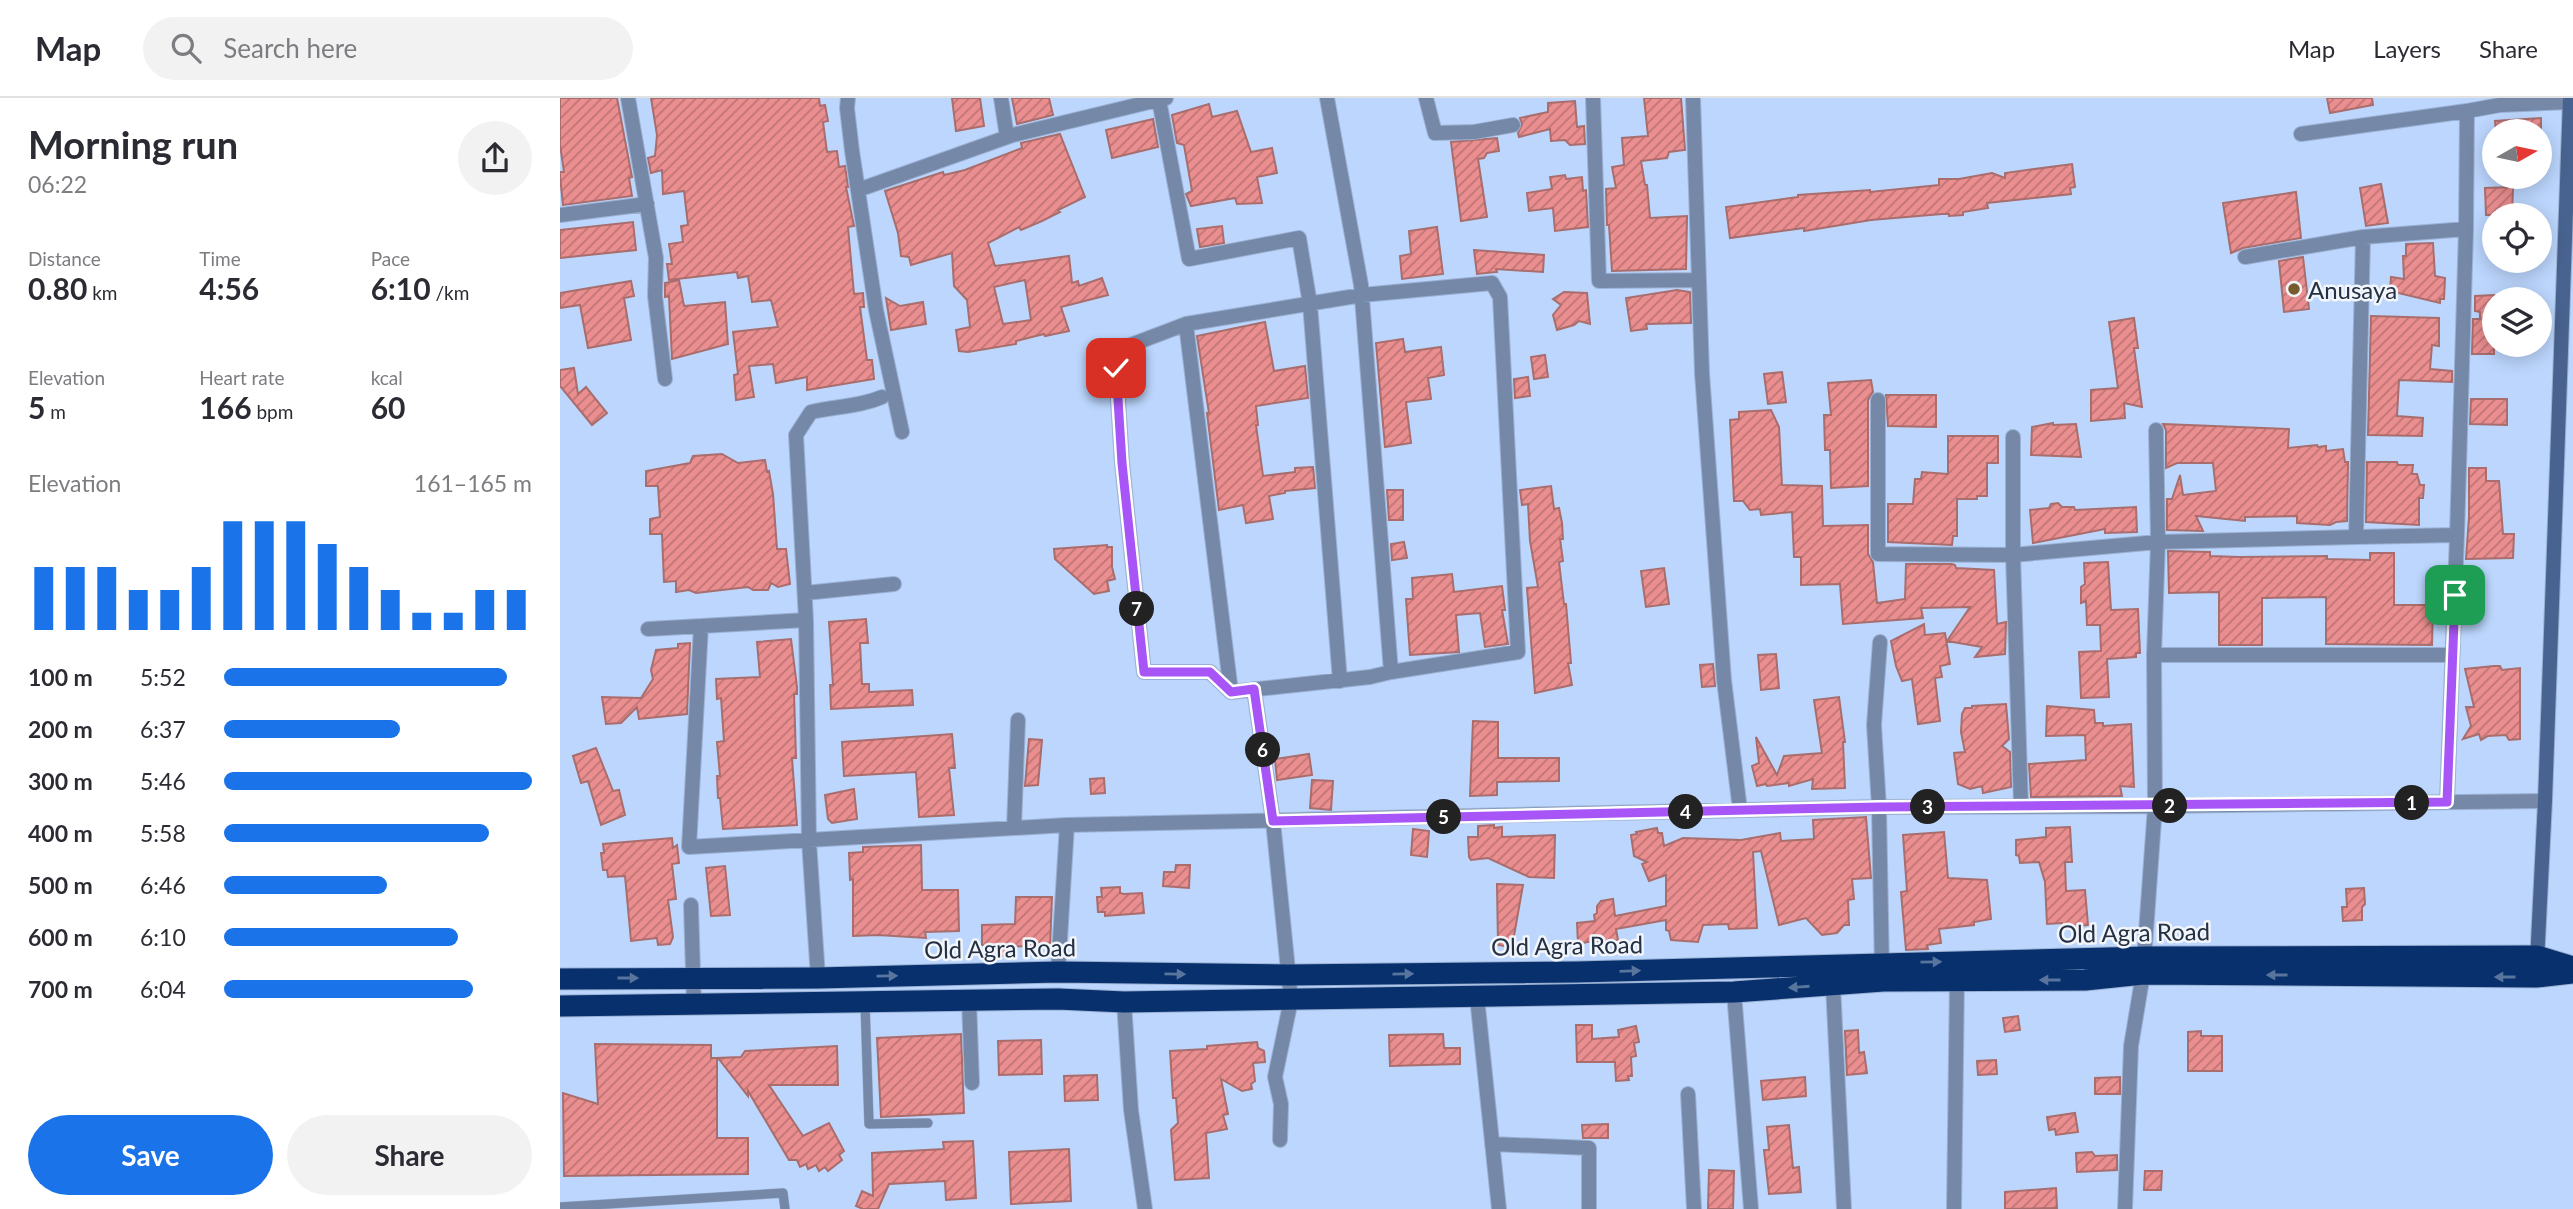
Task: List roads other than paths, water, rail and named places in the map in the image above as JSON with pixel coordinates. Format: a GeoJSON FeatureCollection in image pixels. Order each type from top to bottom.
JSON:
{"type":"FeatureCollection","features":[{"type":"Feature","properties":{"kind":"highway","name":"Old Agra Road"},"geometry":{"type":"LineString","coordinates":[[560,979],[818,978],[1058,972],[1288,975],[1882,972],[2537,956],[2573,967]]}},
{"type":"Feature","properties":{"kind":"highway"},"geometry":{"type":"LineString","coordinates":[[560,1006],[1058,999],[1124,1002],[1734,992],[1833,985],[1882,972],[1957,980],[2085,980],[2144,965],[2536,977],[2573,973]]}},
{"type":"Feature","properties":{"kind":"highway"},"geometry":{"type":"LineString","coordinates":[[1123,973],[1124,1002]]}},
{"type":"Feature","properties":{"kind":"street"},"geometry":{"type":"LineString","coordinates":[[628,98],[656,258],[655,296],[664,379]]}},
{"type":"Feature","properties":{"kind":"street"},"geometry":{"type":"LineString","coordinates":[[848,98],[847,108],[876,310],[902,432]]}},
{"type":"Feature","properties":{"kind":"street"},"geometry":{"type":"LineString","coordinates":[[1001,98],[1007,137]]}},
{"type":"Feature","properties":{"kind":"street"},"geometry":{"type":"LineString","coordinates":[[1326,98],[1362,295],[1391,672]]}},
{"type":"Feature","properties":{"kind":"street"},"geometry":{"type":"LineString","coordinates":[[1426,98],[1435,133],[1474,132],[1513,125]]}},
{"type":"Feature","properties":{"kind":"street"},"geometry":{"type":"LineString","coordinates":[[1594,98],[1599,281],[1699,280]]}},
{"type":"Feature","properties":{"kind":"street"},"geometry":{"type":"LineString","coordinates":[[1693,98],[1702,373],[1724,680],[1740,810]]}},
{"type":"Feature","properties":{"kind":"street"},"geometry":{"type":"LineString","coordinates":[[858,190],[1007,137],[1163,99],[1189,259],[1299,238],[1310,304],[1340,681]]}},
{"type":"Feature","properties":{"kind":"street"},"geometry":{"type":"LineString","coordinates":[[2301,134],[2500,105],[2570,100],[2545,801],[2536,977]]}},
{"type":"Feature","properties":{"kind":"street"},"geometry":{"type":"LineString","coordinates":[[2447,802],[2466,229],[2467,111]]}},
{"type":"Feature","properties":{"kind":"street"},"geometry":{"type":"LineString","coordinates":[[560,215],[646,204]]}},
{"type":"Feature","properties":{"kind":"street"},"geometry":{"type":"LineString","coordinates":[[2245,257],[2363,237],[2466,229]]}},
{"type":"Feature","properties":{"kind":"street"},"geometry":{"type":"LineString","coordinates":[[2356,537],[2363,237]]}},
{"type":"Feature","properties":{"kind":"street"},"geometry":{"type":"LineString","coordinates":[[1492,283],[1500,297],[1518,652],[1370,677],[1231,692],[1210,672],[1144,672],[1122,463],[1116,368],[1120,349],[1186,324],[1362,295],[1492,283]]}},
{"type":"Feature","properties":{"kind":"street"},"geometry":{"type":"LineString","coordinates":[[1186,324],[1231,692]]}},
{"type":"Feature","properties":{"kind":"street"},"geometry":{"type":"LineString","coordinates":[[818,978],[809,841],[806,620],[796,435],[811,412],[864,405],[882,397]]}},
{"type":"Feature","properties":{"kind":"street"},"geometry":{"type":"LineString","coordinates":[[1878,400],[1878,554],[2012,555],[2158,542],[2457,535]]}},
{"type":"Feature","properties":{"kind":"street"},"geometry":{"type":"LineString","coordinates":[[2125,1209],[2131,1046],[2144,965],[2155,806],[2154,655],[2158,542],[2156,430]]}},
{"type":"Feature","properties":{"kind":"street"},"geometry":{"type":"LineString","coordinates":[[2012,437],[2012,555],[2021,806]]}},
{"type":"Feature","properties":{"kind":"street"},"geometry":{"type":"LineString","coordinates":[[805,593],[894,584]]}},
{"type":"Feature","properties":{"kind":"street"},"geometry":{"type":"LineString","coordinates":[[648,629],[806,620]]}},
{"type":"Feature","properties":{"kind":"street"},"geometry":{"type":"LineString","coordinates":[[701,626],[689,847],[1068,825],[1879,807],[2545,801]]}},
{"type":"Feature","properties":{"kind":"street"},"geometry":{"type":"LineString","coordinates":[[1880,642],[1874,725],[1879,807],[1882,972]]}},
{"type":"Feature","properties":{"kind":"street"},"geometry":{"type":"LineString","coordinates":[[2154,655],[2452,655]]}},
{"type":"Feature","properties":{"kind":"street"},"geometry":{"type":"LineString","coordinates":[[1254,689],[1273,821],[1290,1000],[1275,1077],[1281,1104],[1280,1140]]}},
{"type":"Feature","properties":{"kind":"street"},"geometry":{"type":"LineString","coordinates":[[1014,828],[1018,720]]}},
{"type":"Feature","properties":{"kind":"street"},"geometry":{"type":"LineString","coordinates":[[1058,972],[1068,825]]}},
{"type":"Feature","properties":{"kind":"street"},"geometry":{"type":"LineString","coordinates":[[691,905],[694,1006]]}},
{"type":"Feature","properties":{"kind":"street"},"geometry":{"type":"LineString","coordinates":[[1954,1209],[1957,980]]}},
{"type":"Feature","properties":{"kind":"street"},"geometry":{"type":"LineString","coordinates":[[1833,985],[1844,1209]]}},
{"type":"Feature","properties":{"kind":"street"},"geometry":{"type":"LineString","coordinates":[[1734,992],[1751,1209]]}},
{"type":"Feature","properties":{"kind":"street"},"geometry":{"type":"LineString","coordinates":[[1477,997],[1499,1209]]}},
{"type":"Feature","properties":{"kind":"street"},"geometry":{"type":"LineString","coordinates":[[969,1000],[972,1083]]}},
{"type":"Feature","properties":{"kind":"street"},"geometry":{"type":"LineString","coordinates":[[1124,1002],[1131,1110],[1145,1209]]}},
{"type":"Feature","properties":{"kind":"street"},"geometry":{"type":"LineString","coordinates":[[1688,1094],[1694,1209]]}},
{"type":"Feature","properties":{"kind":"street"},"geometry":{"type":"LineString","coordinates":[[1492,1144],[1589,1148],[1589,1209]]}},
{"type":"Feature","properties":{"kind":"lane"},"geometry":{"type":"LineString","coordinates":[[865,1001],[869,1124],[928,1124]]}},
{"type":"Feature","properties":{"kind":"lane"},"geometry":{"type":"LineString","coordinates":[[560,1206],[783,1193],[785,1209]]}},
{"type":"Feature","properties":{"kind":"place","name":"Anusaya"},"geometry":{"type":"Point","coordinates":[2294,289]}}]}
